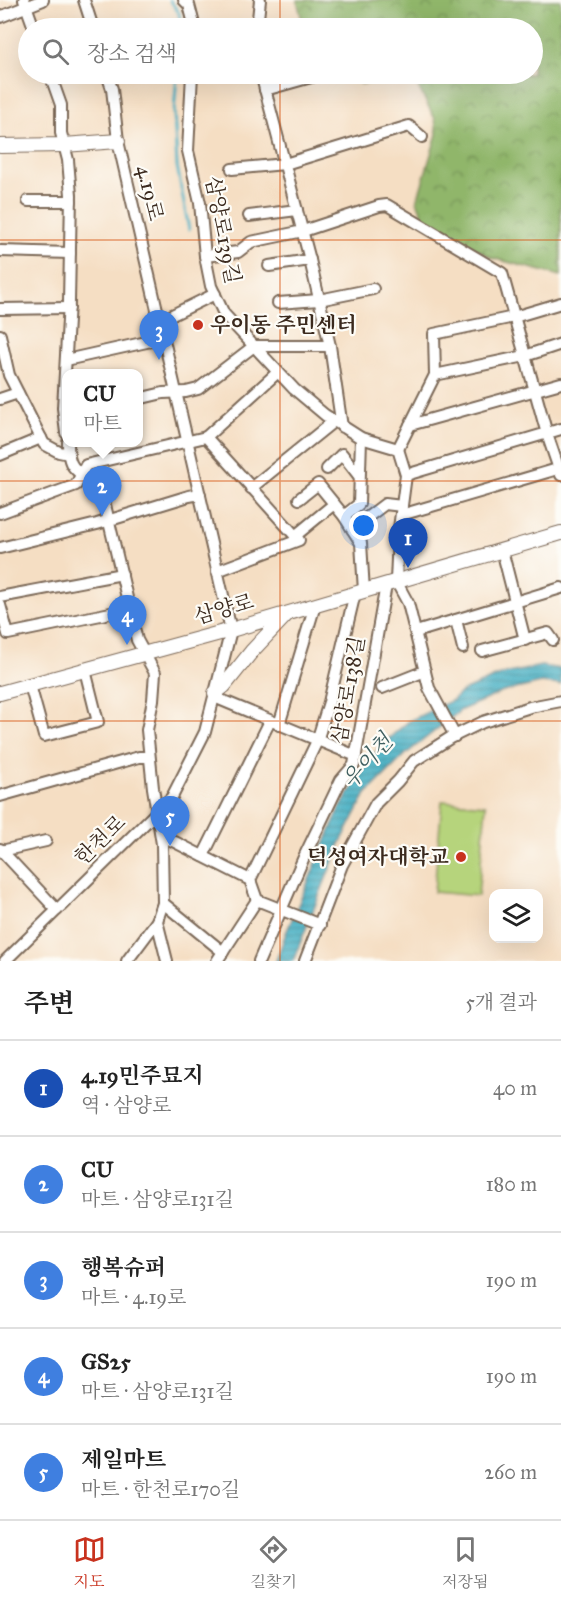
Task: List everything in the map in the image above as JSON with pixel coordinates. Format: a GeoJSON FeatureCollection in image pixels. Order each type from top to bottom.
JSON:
{"type":"FeatureCollection","features":[{"type":"Feature","properties":{"kind":"main road"},"geometry":{"type":"LineString","coordinates":[[0,146],[118,141]]}},
{"type":"Feature","properties":{"kind":"main road","name":"삼양로"},"geometry":{"type":"LineString","coordinates":[[0,693],[231,630],[561,533]]}},
{"type":"Feature","properties":{"kind":"main road"},"geometry":{"type":"LineString","coordinates":[[214,695],[287,614]]}},
{"type":"Feature","properties":{"kind":"street"},"geometry":{"type":"LineString","coordinates":[[0,17],[25,3],[43,0]]}},
{"type":"Feature","properties":{"kind":"street"},"geometry":{"type":"LineString","coordinates":[[84,0],[90,18]]}},
{"type":"Feature","properties":{"kind":"street"},"geometry":{"type":"LineString","coordinates":[[184,0],[189,5],[192,18]]}},
{"type":"Feature","properties":{"kind":"street"},"geometry":{"type":"LineString","coordinates":[[257,18],[260,0]]}},
{"type":"Feature","properties":{"kind":"street"},"geometry":{"type":"LineString","coordinates":[[25,3],[30,18]]}},
{"type":"Feature","properties":{"kind":"street"},"geometry":{"type":"LineString","coordinates":[[54,84],[61,105],[61,133],[68,160],[71,201],[66,369]]}},
{"type":"Feature","properties":{"kind":"street","name":"4.19로"},"geometry":{"type":"LineString","coordinates":[[110,84],[118,141],[231,630]]}},
{"type":"Feature","properties":{"kind":"street","name":"삼양로139길"},"geometry":{"type":"LineString","coordinates":[[191,84],[188,151],[200,203],[205,256],[215,294],[224,314],[302,396],[338,424],[361,438],[398,449]]}},
{"type":"Feature","properties":{"kind":"street"},"geometry":{"type":"LineString","coordinates":[[251,488],[338,424],[330,346],[303,231],[264,84]]}},
{"type":"Feature","properties":{"kind":"street"},"geometry":{"type":"LineString","coordinates":[[265,90],[286,84]]}},
{"type":"Feature","properties":{"kind":"street"},"geometry":{"type":"LineString","coordinates":[[232,170],[285,164],[409,126],[422,136]]}},
{"type":"Feature","properties":{"kind":"street"},"geometry":{"type":"LineString","coordinates":[[28,201],[71,201]]}},
{"type":"Feature","properties":{"kind":"street"},"geometry":{"type":"LineString","coordinates":[[205,256],[238,252],[250,242],[303,231],[387,205],[502,273],[547,434],[560,471],[402,510],[386,504],[352,530]]}},
{"type":"Feature","properties":{"kind":"street"},"geometry":{"type":"LineString","coordinates":[[249,216],[297,210]]}},
{"type":"Feature","properties":{"kind":"street"},"geometry":{"type":"LineString","coordinates":[[0,251],[70,253]]}},
{"type":"Feature","properties":{"kind":"street"},"geometry":{"type":"LineString","coordinates":[[269,266],[310,260]]}},
{"type":"Feature","properties":{"kind":"street"},"geometry":{"type":"LineString","coordinates":[[278,303],[319,300],[373,290]]}},
{"type":"Feature","properties":{"kind":"street"},"geometry":{"type":"LineString","coordinates":[[66,360],[151,341],[161,326],[215,294]]}},
{"type":"Feature","properties":{"kind":"street"},"geometry":{"type":"LineString","coordinates":[[455,736],[429,688],[408,603],[391,583],[406,475],[398,449],[435,375],[434,334],[514,317],[561,303]]}},
{"type":"Feature","properties":{"kind":"street"},"geometry":{"type":"LineString","coordinates":[[0,309],[69,308]]}},
{"type":"Feature","properties":{"kind":"street"},"geometry":{"type":"LineString","coordinates":[[0,335],[1,351],[9,375],[44,444],[59,452],[69,454]]}},
{"type":"Feature","properties":{"kind":"street"},"geometry":{"type":"LineString","coordinates":[[435,375],[525,356],[561,344]]}},
{"type":"Feature","properties":{"kind":"street"},"geometry":{"type":"LineString","coordinates":[[143,398],[198,389],[254,346],[330,346]]}},
{"type":"Feature","properties":{"kind":"street"},"geometry":{"type":"LineString","coordinates":[[0,513],[76,485],[86,465],[206,437],[278,372]]}},
{"type":"Feature","properties":{"kind":"street"},"geometry":{"type":"LineString","coordinates":[[410,425],[561,383]]}},
{"type":"Feature","properties":{"kind":"street"},"geometry":{"type":"LineString","coordinates":[[0,399],[18,393]]}},
{"type":"Feature","properties":{"kind":"street"},"geometry":{"type":"LineString","coordinates":[[406,475],[561,429]]}},
{"type":"Feature","properties":{"kind":"street"},"geometry":{"type":"LineString","coordinates":[[206,437],[299,540],[217,571]]}},
{"type":"Feature","properties":{"kind":"street"},"geometry":{"type":"LineString","coordinates":[[0,455],[41,438]]}},
{"type":"Feature","properties":{"kind":"street"},"geometry":{"type":"LineString","coordinates":[[344,516],[359,504],[361,438]]}},
{"type":"Feature","properties":{"kind":"street"},"geometry":{"type":"LineString","coordinates":[[68,447],[70,462],[81,475],[89,478],[101,488],[137,640],[154,673],[153,700],[147,730],[161,835],[163,903],[157,921],[127,961]]}},
{"type":"Feature","properties":{"kind":"street"},"geometry":{"type":"LineString","coordinates":[[327,469],[342,454],[359,476]]}},
{"type":"Feature","properties":{"kind":"street"},"geometry":{"type":"LineString","coordinates":[[250,880],[317,741],[360,592],[361,543],[344,516],[318,484],[299,499]]}},
{"type":"Feature","properties":{"kind":"street"},"geometry":{"type":"LineString","coordinates":[[0,548],[110,521],[200,494]]}},
{"type":"Feature","properties":{"kind":"street"},"geometry":{"type":"LineString","coordinates":[[295,536],[334,504]]}},
{"type":"Feature","properties":{"kind":"street"},"geometry":{"type":"LineString","coordinates":[[502,550],[525,640]]}},
{"type":"Feature","properties":{"kind":"street"},"geometry":{"type":"LineString","coordinates":[[0,597],[122,574]]}},
{"type":"Feature","properties":{"kind":"street","name":"삼양로138길"},"geometry":{"type":"LineString","coordinates":[[259,961],[341,780],[354,765],[391,583]]}},
{"type":"Feature","properties":{"kind":"street"},"geometry":{"type":"LineString","coordinates":[[416,632],[561,588]]}},
{"type":"Feature","properties":{"kind":"street"},"geometry":{"type":"LineString","coordinates":[[0,605],[8,634],[130,609]]}},
{"type":"Feature","properties":{"kind":"street"},"geometry":{"type":"LineString","coordinates":[[203,856],[274,723],[315,605]]}},
{"type":"Feature","properties":{"kind":"street"},"geometry":{"type":"LineString","coordinates":[[456,620],[464,648]]}},
{"type":"Feature","properties":{"kind":"street","name":"한천로"},"geometry":{"type":"LineString","coordinates":[[5,961],[172,797],[205,732],[231,630]]}},
{"type":"Feature","properties":{"kind":"street"},"geometry":{"type":"LineString","coordinates":[[482,651],[548,633],[553,640]]}},
{"type":"Feature","properties":{"kind":"street"},"geometry":{"type":"LineString","coordinates":[[30,684],[44,736],[98,722],[85,670]]}},
{"type":"Feature","properties":{"kind":"street","name":"삼양로138길"},"geometry":{"type":"LineString","coordinates":[[382,688],[425,671]]}},
{"type":"Feature","properties":{"kind":"street"},"geometry":{"type":"LineString","coordinates":[[214,695],[274,723],[356,756]]}},
{"type":"Feature","properties":{"kind":"street"},"geometry":{"type":"LineString","coordinates":[[305,961],[342,865],[376,803],[414,761],[483,722],[530,707],[561,701]]}},
{"type":"Feature","properties":{"kind":"street"},"geometry":{"type":"LineString","coordinates":[[0,796],[139,757],[149,757]]}},
{"type":"Feature","properties":{"kind":"street"},"geometry":{"type":"LineString","coordinates":[[161,835],[250,880],[257,900]]}},
{"type":"Feature","properties":{"kind":"street"},"geometry":{"type":"LineString","coordinates":[[1,850],[46,841]]}},
{"type":"Feature","properties":{"kind":"street"},"geometry":{"type":"LineString","coordinates":[[1,850],[57,910]]}},
{"type":"Feature","properties":{"kind":"street"},"geometry":{"type":"LineString","coordinates":[[257,900],[320,925]]}},
{"type":"Feature","properties":{"kind":"street"},"geometry":{"type":"LineString","coordinates":[[163,903],[220,957],[257,900]]}},
{"type":"Feature","properties":{"kind":"street"},"geometry":{"type":"LineString","coordinates":[[157,921],[167,961]]}},
{"type":"Feature","properties":{"kind":"green space"},"geometry":{"type":"Polygon","coordinates":[[[297,0],[561,0],[561,276],[492,258],[424,218],[417,201],[437,134],[435,119],[417,84],[543,84],[543,18],[302,18],[297,0]]]}},
{"type":"Feature","properties":{"kind":"green space"},"geometry":{"type":"Polygon","coordinates":[[[442,801],[486,805],[478,896],[434,892],[442,801]]]}},
{"type":"Feature","properties":{"kind":"water","name":"우이천"},"geometry":{"type":"Polygon","coordinates":[[[541,666],[561,669],[561,685],[541,683],[503,692],[461,710],[406,754],[366,794],[339,846],[293,961],[276,961],[339,810],[381,745],[409,721],[453,700],[461,692],[500,675],[541,666]]]}},
{"type":"Feature","properties":{"kind":"waterway"},"geometry":{"type":"LineString","coordinates":[[170,0],[180,18]]}},
{"type":"Feature","properties":{"kind":"waterway"},"geometry":{"type":"LineString","coordinates":[[176,84],[174,112],[177,166],[189,230]]}},
{"type":"Feature","properties":{"kind":"place","name":"우이동 주민센터"},"geometry":{"type":"Point","coordinates":[198,325]}},
{"type":"Feature","properties":{"kind":"place","name":"행복슈퍼"},"geometry":{"type":"Point","coordinates":[159,360]}},
{"type":"Feature","properties":{"kind":"place","name":"CU"},"geometry":{"type":"Point","coordinates":[102,516]}},
{"type":"Feature","properties":{"kind":"place","name":"4.19민주묘지"},"geometry":{"type":"Point","coordinates":[408,568]}},
{"type":"Feature","properties":{"kind":"place","name":"GS25"},"geometry":{"type":"Point","coordinates":[127,645]}},
{"type":"Feature","properties":{"kind":"place","name":"제일마트"},"geometry":{"type":"Point","coordinates":[170,846]}},
{"type":"Feature","properties":{"kind":"place","name":"덕성여자대학교"},"geometry":{"type":"Point","coordinates":[461,857]}}]}
